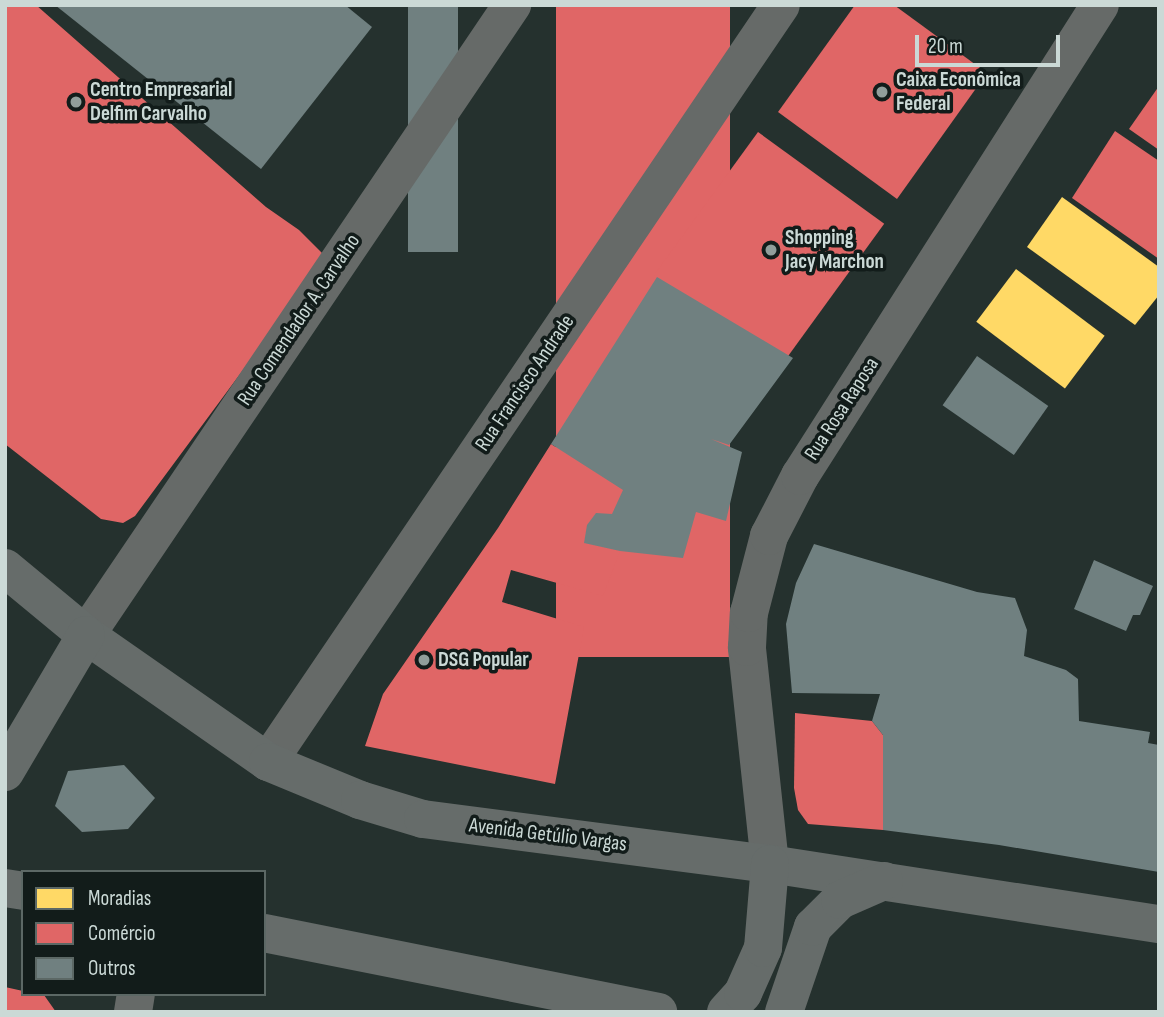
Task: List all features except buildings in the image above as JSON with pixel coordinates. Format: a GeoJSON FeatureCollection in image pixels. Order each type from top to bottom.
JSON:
{"type":"FeatureCollection","features":[{"type":"Feature","properties":{"kind":"main road","name":"Avenida Getúlio Vargas"},"geometry":{"type":"LineString","coordinates":[[5,568],[86,635],[268,762],[360,800],[423,819],[769,864],[1159,924]]}},
{"type":"Feature","properties":{"kind":"main road"},"geometry":{"type":"LineString","coordinates":[[5,772],[86,635]]}},
{"type":"Feature","properties":{"kind":"main road"},"geometry":{"type":"LineString","coordinates":[[726,1012],[743,993],[763,948],[769,864]]}},
{"type":"Feature","properties":{"kind":"main road"},"geometry":{"type":"LineString","coordinates":[[784,1012],[813,927],[840,900],[884,881]]}},
{"type":"Feature","properties":{"kind":"main road"},"geometry":{"type":"LineString","coordinates":[[266,933],[658,1012]]}},
{"type":"Feature","properties":{"kind":"street","name":"Rua Comendador A. Carvalho"},"geometry":{"type":"LineString","coordinates":[[86,635],[512,5]]}},
{"type":"Feature","properties":{"kind":"street","name":"Rua Francisco Andrade"},"geometry":{"type":"LineString","coordinates":[[268,762],[781,5]]}},
{"type":"Feature","properties":{"kind":"street","name":"Rua Rosa Raposa"},"geometry":{"type":"LineString","coordinates":[[769,864],[747,647],[749,612],[769,536],[800,476],[1100,5]]}},
{"type":"Feature","properties":{"kind":"place","name":"Caixa Econômica Federal"},"geometry":{"type":"Point","coordinates":[882,92]}},
{"type":"Feature","properties":{"kind":"place","name":"Centro Empresarial Delfim Carvalho"},"geometry":{"type":"Point","coordinates":[76,102]}},
{"type":"Feature","properties":{"kind":"place","name":"Shopping Jacy Marchon"},"geometry":{"type":"Point","coordinates":[771,250]}},
{"type":"Feature","properties":{"kind":"place","name":"DSG Popular"},"geometry":{"type":"Point","coordinates":[424,660]}}]}
